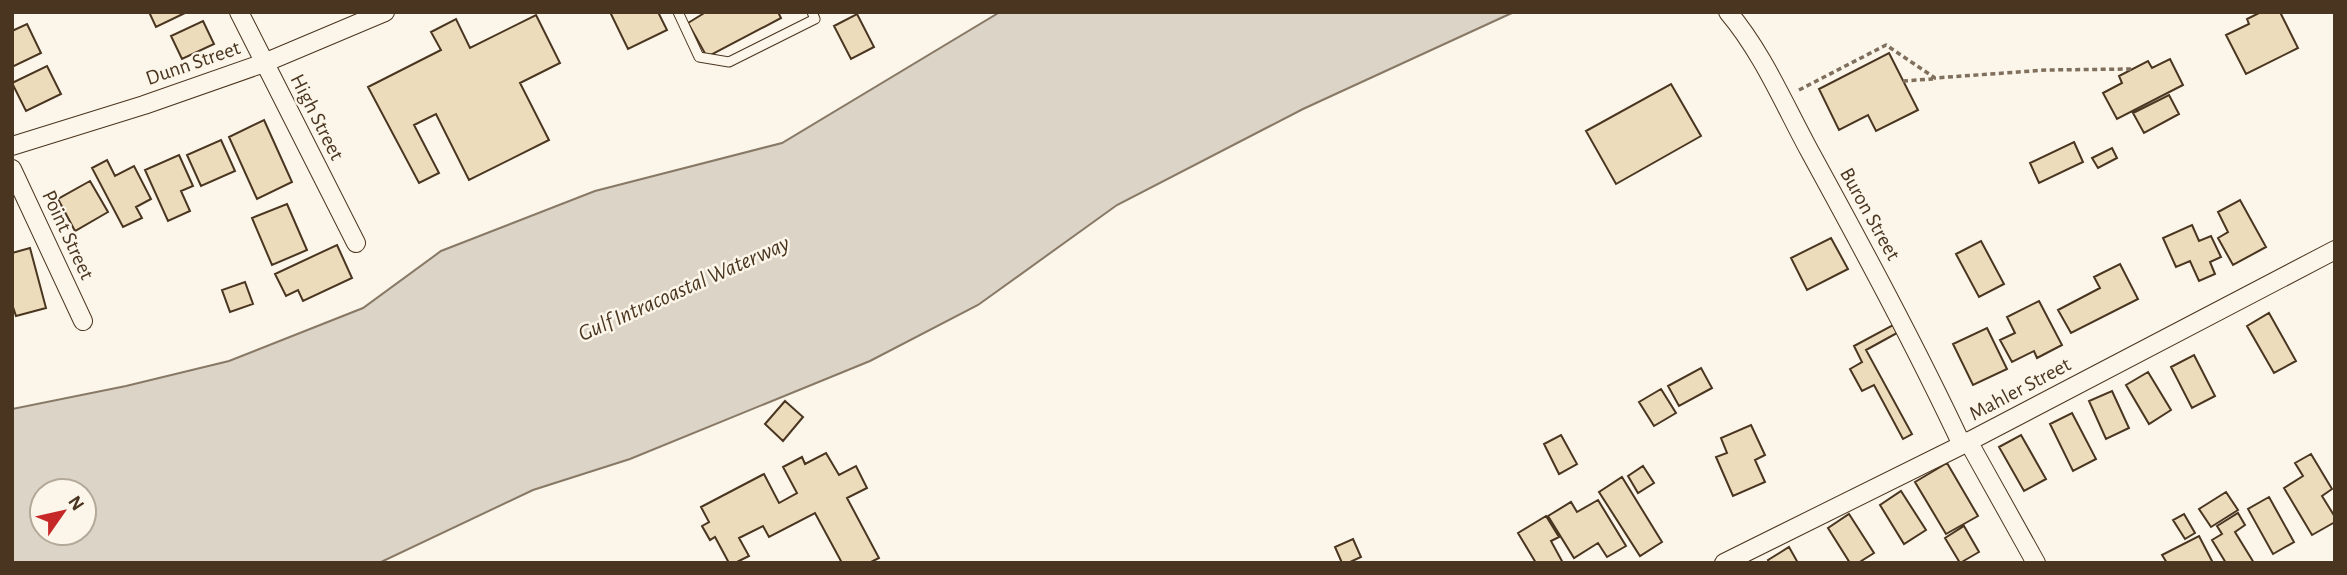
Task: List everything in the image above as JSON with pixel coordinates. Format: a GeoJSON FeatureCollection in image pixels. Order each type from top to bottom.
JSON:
{"type":"FeatureCollection","features":[{"type":"Feature","properties":{"kind":"street","name":"High Street"},"geometry":{"type":"LineString","coordinates":[[239,12],[356,243]]}},
{"type":"Feature","properties":{"kind":"street","name":"Dunn Street"},"geometry":{"type":"LineString","coordinates":[[12,146],[144,105],[264,63],[385,12]]}},
{"type":"Feature","properties":{"kind":"street","name":"Buron Street"},"geometry":{"type":"LineString","coordinates":[[1728,12],[1740,27],[1781,99],[1880,279],[1965,443],[2036,563]]}},
{"type":"Feature","properties":{"kind":"street","name":"Point Street"},"geometry":{"type":"LineString","coordinates":[[12,169],[83,321]]}},
{"type":"Feature","properties":{"kind":"street","name":"Mahler Street"},"geometry":{"type":"LineString","coordinates":[[1724,563],[1965,443],[2335,250]]}},
{"type":"Feature","properties":{"kind":"lane"},"geometry":{"type":"LineString","coordinates":[[678,12],[699,57],[729,62],[815,19],[812,12]]}},
{"type":"Feature","properties":{"kind":"path"},"geometry":{"type":"LineString","coordinates":[[1781,99],[1886,45],[1935,79]]}},
{"type":"Feature","properties":{"kind":"path"},"geometry":{"type":"LineString","coordinates":[[1903,81],[2046,70],[2131,69]]}},
{"type":"Feature","properties":{"kind":"water","name":"Gulf Intracoastal Waterway"},"geometry":{"type":"Polygon","coordinates":[[[1000,12],[1514,12],[1303,109],[1117,205],[978,305],[870,361],[630,459],[533,490],[379,563],[12,563],[12,409],[126,386],[229,361],[363,308],[441,251],[595,191],[782,143],[1000,12]]]}},
{"type":"Feature","properties":{"kind":"building"},"geometry":{"type":"Polygon","coordinates":[[[149,12],[187,12],[156,27],[149,12]]]}},
{"type":"Feature","properties":{"kind":"building"},"geometry":{"type":"Polygon","coordinates":[[[610,12],[658,12],[667,30],[628,49],[610,12]]]}},
{"type":"Feature","properties":{"kind":"building"},"geometry":{"type":"Polygon","coordinates":[[[706,12],[778,12],[781,18],[707,57],[688,23],[706,12]]]}},
{"type":"Feature","properties":{"kind":"building"},"geometry":{"type":"Polygon","coordinates":[[[2261,12],[2280,12],[2298,48],[2246,74],[2226,35],[2249,24],[2247,19],[2261,12]]]}},
{"type":"Feature","properties":{"kind":"building"},"geometry":{"type":"Polygon","coordinates":[[[857,14],[874,47],[851,59],[834,26],[857,14]]]}},
{"type":"Feature","properties":{"kind":"building"},"geometry":{"type":"Polygon","coordinates":[[[536,15],[560,63],[520,83],[549,140],[469,180],[436,114],[414,125],[439,173],[419,183],[368,87],[441,50],[431,32],[456,19],[470,48],[536,15]]]}},
{"type":"Feature","properties":{"kind":"building"},"geometry":{"type":"Polygon","coordinates":[[[203,21],[214,44],[182,59],[171,36],[203,21]]]}},
{"type":"Feature","properties":{"kind":"building"},"geometry":{"type":"Polygon","coordinates":[[[27,24],[41,53],[12,67],[12,31],[27,24]]]}},
{"type":"Feature","properties":{"kind":"building"},"geometry":{"type":"Polygon","coordinates":[[[1889,53],[1918,110],[1876,131],[1868,115],[1839,130],[1819,89],[1889,53]]]}},
{"type":"Feature","properties":{"kind":"building"},"geometry":{"type":"Polygon","coordinates":[[[2170,59],[2183,85],[2117,119],[2103,93],[2122,83],[2119,76],[2148,61],[2152,68],[2170,59]]]}},
{"type":"Feature","properties":{"kind":"building"},"geometry":{"type":"Polygon","coordinates":[[[47,66],[61,94],[26,111],[12,83],[47,66]]]}},
{"type":"Feature","properties":{"kind":"building"},"geometry":{"type":"Polygon","coordinates":[[[1671,84],[1701,136],[1616,184],[1586,131],[1671,84]]]}},
{"type":"Feature","properties":{"kind":"building"},"geometry":{"type":"Polygon","coordinates":[[[2169,95],[2179,114],[2144,133],[2133,113],[2169,95]]]}},
{"type":"Feature","properties":{"kind":"building"},"geometry":{"type":"Polygon","coordinates":[[[264,120],[292,182],[257,199],[229,137],[264,120]]]}},
{"type":"Feature","properties":{"kind":"building"},"geometry":{"type":"Polygon","coordinates":[[[221,140],[235,171],[201,186],[187,155],[221,140]]]}},
{"type":"Feature","properties":{"kind":"building"},"geometry":{"type":"Polygon","coordinates":[[[2074,142],[2083,162],[2039,183],[2030,163],[2074,142]]]}},
{"type":"Feature","properties":{"kind":"building"},"geometry":{"type":"Polygon","coordinates":[[[2112,148],[2117,158],[2098,168],[2092,158],[2112,148]]]}},
{"type":"Feature","properties":{"kind":"building"},"geometry":{"type":"Polygon","coordinates":[[[179,155],[193,186],[181,191],[190,211],[168,221],[145,170],[179,155]]]}},
{"type":"Feature","properties":{"kind":"building"},"geometry":{"type":"Polygon","coordinates":[[[107,160],[115,176],[134,166],[151,199],[136,207],[142,218],[123,227],[92,168],[107,160]]]}},
{"type":"Feature","properties":{"kind":"building"},"geometry":{"type":"Polygon","coordinates":[[[90,181],[108,212],[75,231],[58,199],[90,181]]]}},
{"type":"Feature","properties":{"kind":"building"},"geometry":{"type":"Polygon","coordinates":[[[2240,200],[2266,247],[2233,265],[2218,238],[2228,232],[2218,212],[2240,200]]]}},
{"type":"Feature","properties":{"kind":"building"},"geometry":{"type":"Polygon","coordinates":[[[287,204],[307,250],[272,265],[252,218],[287,204]]]}},
{"type":"Feature","properties":{"kind":"building"},"geometry":{"type":"Polygon","coordinates":[[[2192,225],[2199,241],[2211,236],[2221,257],[2210,262],[2215,274],[2199,281],[2190,261],[2176,267],[2163,238],[2192,225]]]}},
{"type":"Feature","properties":{"kind":"building"},"geometry":{"type":"Polygon","coordinates":[[[1831,238],[1848,269],[1807,290],[1791,258],[1831,238]]]}},
{"type":"Feature","properties":{"kind":"building"},"geometry":{"type":"Polygon","coordinates":[[[1981,241],[2004,284],[1979,297],[1956,254],[1981,241]]]}},
{"type":"Feature","properties":{"kind":"building"},"geometry":{"type":"Polygon","coordinates":[[[337,245],[352,278],[303,301],[298,290],[286,296],[275,274],[337,245]]]}},
{"type":"Feature","properties":{"kind":"building"},"geometry":{"type":"Polygon","coordinates":[[[30,248],[46,308],[16,316],[12,304],[12,253],[30,248]]]}},
{"type":"Feature","properties":{"kind":"building"},"geometry":{"type":"Polygon","coordinates":[[[2120,264],[2138,299],[2071,333],[2058,310],[2100,288],[2094,277],[2120,264]]]}},
{"type":"Feature","properties":{"kind":"building"},"geometry":{"type":"Polygon","coordinates":[[[245,282],[253,304],[230,312],[222,290],[245,282]]]}},
{"type":"Feature","properties":{"kind":"building"},"geometry":{"type":"Polygon","coordinates":[[[2039,301],[2062,345],[2037,358],[2034,351],[2012,362],[2000,340],[2015,333],[2007,317],[2039,301]]]}},
{"type":"Feature","properties":{"kind":"building"},"geometry":{"type":"Polygon","coordinates":[[[2269,313],[2296,361],[2274,373],[2247,326],[2269,313]]]}},
{"type":"Feature","properties":{"kind":"building"},"geometry":{"type":"Polygon","coordinates":[[[1893,325],[1897,333],[1866,350],[1912,434],[1903,439],[1874,385],[1862,391],[1850,369],[1862,362],[1854,346],[1893,325]]]}},
{"type":"Feature","properties":{"kind":"building"},"geometry":{"type":"Polygon","coordinates":[[[1987,328],[2007,369],[1973,385],[1953,344],[1987,328]]]}},
{"type":"Feature","properties":{"kind":"building"},"geometry":{"type":"Polygon","coordinates":[[[2194,355],[2215,396],[2192,408],[2171,367],[2194,355]]]}},
{"type":"Feature","properties":{"kind":"building"},"geometry":{"type":"Polygon","coordinates":[[[1701,368],[1712,388],[1679,406],[1668,386],[1701,368]]]}},
{"type":"Feature","properties":{"kind":"building"},"geometry":{"type":"Polygon","coordinates":[[[2148,372],[2171,410],[2149,424],[2126,385],[2148,372]]]}},
{"type":"Feature","properties":{"kind":"building"},"geometry":{"type":"Polygon","coordinates":[[[1661,389],[1676,413],[1654,426],[1639,402],[1661,389]]]}},
{"type":"Feature","properties":{"kind":"building"},"geometry":{"type":"Polygon","coordinates":[[[2112,391],[2129,428],[2106,439],[2089,401],[2112,391]]]}},
{"type":"Feature","properties":{"kind":"building"},"geometry":{"type":"Polygon","coordinates":[[[785,401],[803,417],[783,441],[765,424],[785,401]]]}},
{"type":"Feature","properties":{"kind":"building"},"geometry":{"type":"Polygon","coordinates":[[[2072,413],[2096,459],[2073,471],[2050,424],[2072,413]]]}},
{"type":"Feature","properties":{"kind":"building"},"geometry":{"type":"Polygon","coordinates":[[[1751,425],[1765,455],[1755,460],[1765,482],[1733,496],[1716,457],[1727,453],[1721,438],[1751,425]]]}},
{"type":"Feature","properties":{"kind":"building"},"geometry":{"type":"Polygon","coordinates":[[[1561,435],[1577,464],[1559,474],[1544,444],[1561,435]]]}},
{"type":"Feature","properties":{"kind":"building"},"geometry":{"type":"Polygon","coordinates":[[[2021,435],[2046,479],[2024,491],[1999,447],[2021,435]]]}},
{"type":"Feature","properties":{"kind":"building"},"geometry":{"type":"Polygon","coordinates":[[[826,453],[839,475],[856,466],[867,488],[847,498],[879,558],[869,563],[842,563],[815,513],[769,537],[763,526],[739,538],[749,556],[729,563],[715,537],[710,540],[702,526],[709,522],[701,507],[764,474],[779,503],[797,493],[783,467],[802,457],[805,464],[826,453]]]}},
{"type":"Feature","properties":{"kind":"building"},"geometry":{"type":"Polygon","coordinates":[[[2311,454],[2332,489],[2322,496],[2335,517],[2335,522],[2312,535],[2284,488],[2303,476],[2295,463],[2311,454]]]}},
{"type":"Feature","properties":{"kind":"building"},"geometry":{"type":"Polygon","coordinates":[[[1947,463],[1978,516],[1946,534],[1915,482],[1947,463]]]}},
{"type":"Feature","properties":{"kind":"building"},"geometry":{"type":"Polygon","coordinates":[[[1643,466],[1654,483],[1638,493],[1628,476],[1643,466]]]}},
{"type":"Feature","properties":{"kind":"building"},"geometry":{"type":"Polygon","coordinates":[[[1622,477],[1662,542],[1640,556],[1599,492],[1622,477]]]}},
{"type":"Feature","properties":{"kind":"building"},"geometry":{"type":"Polygon","coordinates":[[[1901,491],[1926,530],[1904,544],[1880,505],[1901,491]]]}},
{"type":"Feature","properties":{"kind":"building"},"geometry":{"type":"Polygon","coordinates":[[[2226,492],[2238,510],[2211,527],[2199,509],[2226,492]]]}},
{"type":"Feature","properties":{"kind":"building"},"geometry":{"type":"Polygon","coordinates":[[[2269,497],[2294,542],[2273,554],[2248,509],[2269,497]]]}},
{"type":"Feature","properties":{"kind":"building"},"geometry":{"type":"Polygon","coordinates":[[[1598,500],[1626,546],[1607,557],[1598,543],[1574,558],[1548,516],[1571,502],[1577,512],[1598,500]]]}},
{"type":"Feature","properties":{"kind":"building"},"geometry":{"type":"Polygon","coordinates":[[[2238,513],[2245,525],[2235,532],[2254,563],[2226,563],[2212,540],[2222,534],[2217,526],[2238,513]]]}},
{"type":"Feature","properties":{"kind":"building"},"geometry":{"type":"Polygon","coordinates":[[[1849,514],[1874,553],[1858,563],[1850,563],[1828,528],[1849,514]]]}},
{"type":"Feature","properties":{"kind":"building"},"geometry":{"type":"Polygon","coordinates":[[[2184,514],[2195,533],[2185,539],[2173,520],[2184,514]]]}},
{"type":"Feature","properties":{"kind":"building"},"geometry":{"type":"Polygon","coordinates":[[[1546,516],[1559,537],[1551,541],[1563,563],[1536,563],[1518,533],[1546,516]]]}},
{"type":"Feature","properties":{"kind":"building"},"geometry":{"type":"Polygon","coordinates":[[[1964,526],[1979,552],[1960,563],[1945,538],[1964,526]]]}},
{"type":"Feature","properties":{"kind":"building"},"geometry":{"type":"Polygon","coordinates":[[[2199,536],[2213,563],[2167,563],[2162,555],[2199,536]]]}},
{"type":"Feature","properties":{"kind":"building"},"geometry":{"type":"Polygon","coordinates":[[[1353,539],[1361,557],[1342,563],[1335,547],[1353,539]]]}},
{"type":"Feature","properties":{"kind":"building"},"geometry":{"type":"Polygon","coordinates":[[[1789,547],[1798,563],[1770,563],[1768,560],[1789,547]]]}}]}
